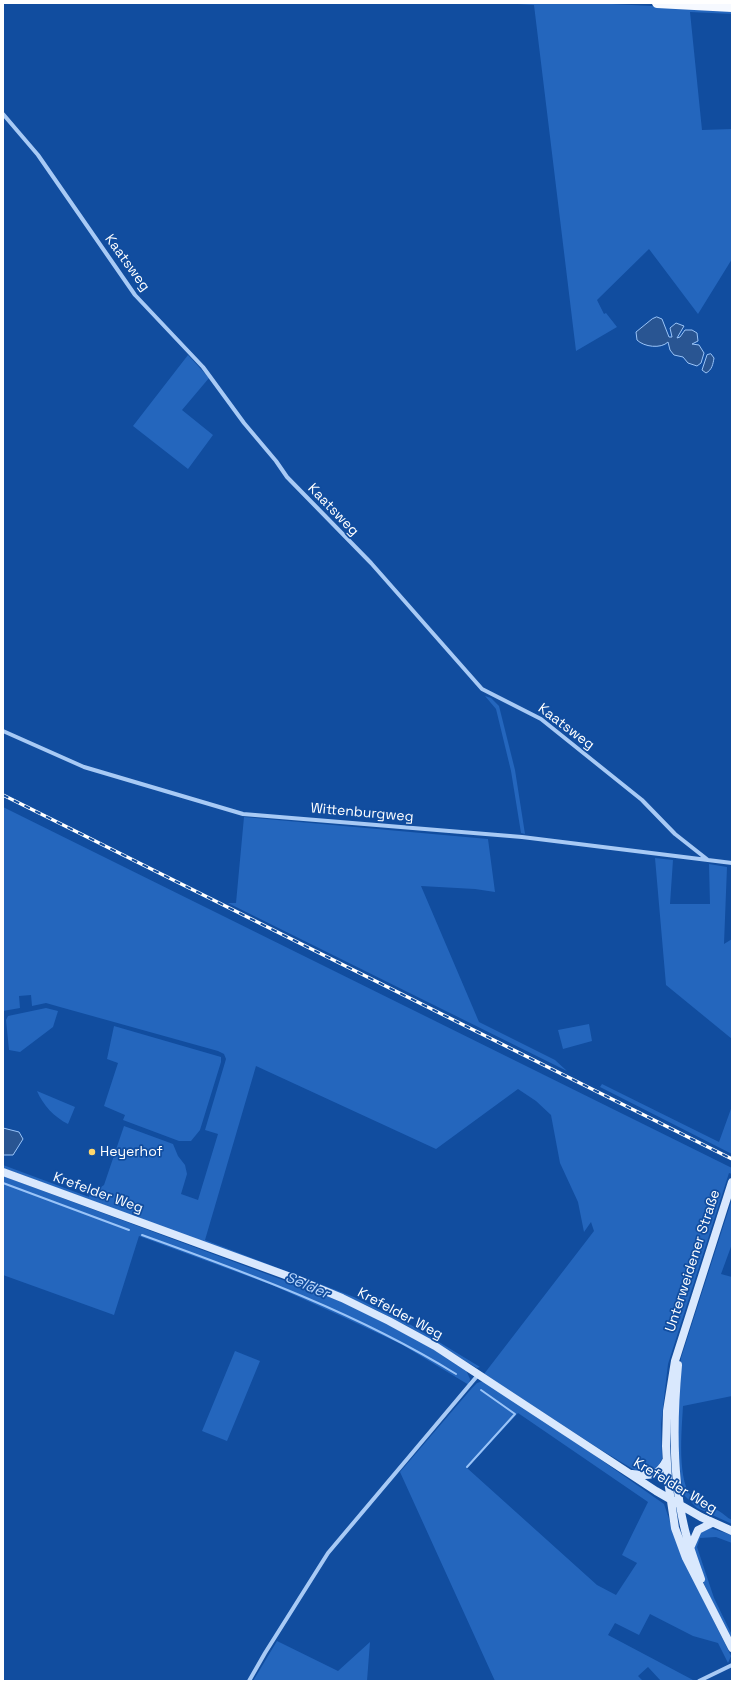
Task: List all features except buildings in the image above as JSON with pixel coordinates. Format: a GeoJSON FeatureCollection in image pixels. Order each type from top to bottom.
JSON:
{"type":"FeatureCollection","features":[{"type":"Feature","properties":{"kind":"main road"},"geometry":{"type":"LineString","coordinates":[[657,3],[732,6]]}},
{"type":"Feature","properties":{"kind":"street","name":"Kaatsweg"},"geometry":{"type":"LineString","coordinates":[[3,114],[38,155],[136,295],[203,366],[244,423],[276,461],[286,477],[371,563],[482,689],[541,719],[642,800],[675,834],[708,860]]}},
{"type":"Feature","properties":{"kind":"street","name":"Wittenburgweg"},"geometry":{"type":"LineString","coordinates":[[3,731],[84,767],[243,814],[522,837],[732,863]]}},
{"type":"Feature","properties":{"kind":"street","name":"Krefelder Weg"},"geometry":{"type":"LineString","coordinates":[[3,1172],[342,1298],[389,1321],[478,1374],[671,1500],[712,1523],[732,1532]]}},
{"type":"Feature","properties":{"kind":"street","name":"Unterweidener Straße"},"geometry":{"type":"LineString","coordinates":[[732,1182],[687,1320],[672,1374],[667,1411],[666,1461],[675,1528],[686,1558],[732,1648]]}},
{"type":"Feature","properties":{"kind":"street","name":"Unterweidener Straße"},"geometry":{"type":"LineString","coordinates":[[680,1349],[674,1416],[681,1506],[684,1527],[713,1613]]}},
{"type":"Feature","properties":{"kind":"street"},"geometry":{"type":"LineString","coordinates":[[249,1681],[328,1553],[478,1374]]}},
{"type":"Feature","properties":{"kind":"street"},"geometry":{"type":"LineString","coordinates":[[629,1474],[652,1475],[660,1470],[666,1461]]}},
{"type":"Feature","properties":{"kind":"street"},"geometry":{"type":"LineString","coordinates":[[690,1547],[698,1530],[712,1523]]}},
{"type":"Feature","properties":{"kind":"street"},"geometry":{"type":"LineString","coordinates":[[699,1681],[732,1665]]}},
{"type":"Feature","properties":{"kind":"shaded area"},"geometry":{"type":"Polygon","coordinates":[[[501,3],[592,3],[732,10],[732,14],[690,12],[702,130],[732,129],[732,259],[698,314],[649,249],[597,300],[604,314],[606,313],[617,327],[576,351],[534,5],[501,3]]]}},
{"type":"Feature","properties":{"kind":"shaded area"},"geometry":{"type":"Polygon","coordinates":[[[657,317],[662,319],[669,337],[672,337],[670,328],[676,323],[684,326],[677,338],[680,337],[685,330],[692,330],[697,333],[698,341],[692,344],[699,345],[704,353],[701,363],[697,366],[688,363],[683,357],[674,355],[670,350],[668,342],[661,346],[648,346],[637,340],[636,332],[652,319],[657,317]]]}},
{"type":"Feature","properties":{"kind":"shaded area"},"geometry":{"type":"Polygon","coordinates":[[[711,354],[714,358],[713,365],[706,373],[702,370],[707,355],[711,354]]]}},
{"type":"Feature","properties":{"kind":"shaded area"},"geometry":{"type":"Polygon","coordinates":[[[188,355],[209,378],[182,410],[213,435],[188,469],[133,426],[188,355]]]}},
{"type":"Feature","properties":{"kind":"shaded area"},"geometry":{"type":"Polygon","coordinates":[[[485,696],[491,698],[499,706],[515,770],[525,834],[521,833],[511,771],[496,709],[485,696]]]}},
{"type":"Feature","properties":{"kind":"shaded area"},"geometry":{"type":"Polygon","coordinates":[[[3,807],[732,1168],[732,1174],[729,1173],[668,1364],[661,1424],[662,1459],[658,1466],[650,1473],[636,1471],[484,1374],[594,1231],[591,1222],[584,1232],[578,1202],[560,1163],[551,1115],[536,1101],[518,1089],[436,1149],[256,1066],[205,1240],[354,1297],[411,1325],[480,1367],[477,1368],[409,1327],[368,1306],[305,1279],[3,1168],[3,1165],[89,1197],[91,1190],[95,1191],[104,1185],[124,1126],[173,1144],[178,1156],[185,1165],[187,1174],[181,1194],[198,1200],[218,1134],[205,1130],[226,1059],[224,1054],[218,1051],[46,1003],[32,1006],[31,995],[19,996],[20,1008],[3,1011],[3,807]]]}},
{"type":"Feature","properties":{"kind":"shaded area"},"geometry":{"type":"Polygon","coordinates":[[[244,817],[488,839],[495,892],[475,889],[421,886],[479,1022],[555,1060],[567,1071],[228,903],[236,903],[244,817]]]}},
{"type":"Feature","properties":{"kind":"shaded area"},"geometry":{"type":"Polygon","coordinates":[[[655,858],[673,860],[670,904],[710,904],[709,864],[727,867],[724,944],[732,939],[732,1039],[666,985],[655,858]]]}},
{"type":"Feature","properties":{"kind":"shaded area"},"geometry":{"type":"Polygon","coordinates":[[[46,1008],[58,1011],[53,1027],[20,1052],[9,1050],[6,1020],[8,1016],[46,1008]]]}},
{"type":"Feature","properties":{"kind":"shaded area"},"geometry":{"type":"Polygon","coordinates":[[[589,1024],[592,1041],[563,1049],[558,1030],[589,1024]]]}},
{"type":"Feature","properties":{"kind":"shaded area"},"geometry":{"type":"Polygon","coordinates":[[[114,1026],[221,1057],[221,1062],[200,1130],[191,1141],[179,1141],[123,1120],[125,1115],[104,1106],[118,1063],[107,1059],[114,1026]]]}},
{"type":"Feature","properties":{"kind":"shaded area"},"geometry":{"type":"Polygon","coordinates":[[[602,1084],[719,1142],[732,1106],[732,1154],[600,1087],[602,1084]]]}},
{"type":"Feature","properties":{"kind":"shaded area"},"geometry":{"type":"Polygon","coordinates":[[[37,1091],[75,1107],[68,1124],[58,1118],[50,1110],[42,1101],[37,1091]]]}},
{"type":"Feature","properties":{"kind":"shaded area"},"geometry":{"type":"Polygon","coordinates":[[[3,1128],[19,1132],[23,1139],[13,1155],[3,1155],[3,1128]]]}},
{"type":"Feature","properties":{"kind":"shaded area"},"geometry":{"type":"Polygon","coordinates":[[[3,1176],[342,1302],[428,1346],[466,1370],[470,1379],[469,1385],[401,1344],[341,1316],[272,1285],[139,1236],[114,1315],[3,1275],[3,1176]]]}},
{"type":"Feature","properties":{"kind":"shaded area"},"geometry":{"type":"Polygon","coordinates":[[[732,1199],[732,1244],[721,1274],[732,1277],[732,1396],[683,1406],[681,1455],[682,1469],[688,1492],[696,1501],[719,1511],[732,1520],[732,1524],[697,1508],[684,1495],[676,1428],[681,1358],[732,1199]]]}},
{"type":"Feature","properties":{"kind":"shaded area"},"geometry":{"type":"Polygon","coordinates":[[[235,1351],[260,1361],[227,1441],[202,1431],[235,1351]]]}},
{"type":"Feature","properties":{"kind":"shaded area"},"geometry":{"type":"Polygon","coordinates":[[[483,1381],[574,1441],[664,1504],[681,1554],[731,1656],[728,1663],[718,1643],[693,1636],[650,1614],[639,1635],[615,1623],[608,1635],[693,1680],[661,1681],[648,1667],[638,1676],[643,1681],[495,1681],[400,1472],[477,1383],[483,1381]],[[518,1413],[467,1468],[597,1585],[616,1595],[637,1563],[622,1555],[648,1502],[518,1413]]]}},
{"type":"Feature","properties":{"kind":"shaded area"},"geometry":{"type":"Polygon","coordinates":[[[710,1528],[732,1535],[732,1543],[716,1537],[700,1538],[697,1547],[714,1598],[732,1635],[732,1642],[704,1584],[693,1546],[695,1535],[710,1528]]]}},
{"type":"Feature","properties":{"kind":"shaded area"},"geometry":{"type":"Polygon","coordinates":[[[277,1641],[338,1671],[370,1642],[367,1681],[253,1681],[277,1641]]]}},
{"type":"Feature","properties":{"kind":"waterway","name":"Selder"},"geometry":{"type":"LineString","coordinates":[[3,1183],[129,1230]]}},
{"type":"Feature","properties":{"kind":"waterway","name":"Selder"},"geometry":{"type":"LineString","coordinates":[[142,1235],[263,1280],[342,1313],[419,1352],[456,1374]]}},
{"type":"Feature","properties":{"kind":"waterway","name":"Selder"},"geometry":{"type":"LineString","coordinates":[[467,1467],[515,1414],[481,1390]]}},
{"type":"Feature","properties":{"kind":"railway"},"geometry":{"type":"LineString","coordinates":[[3,795],[732,1159]]}},
{"type":"Feature","properties":{"kind":"place","name":"Heyerhof"},"geometry":{"type":"Point","coordinates":[92,1152]}}]}
